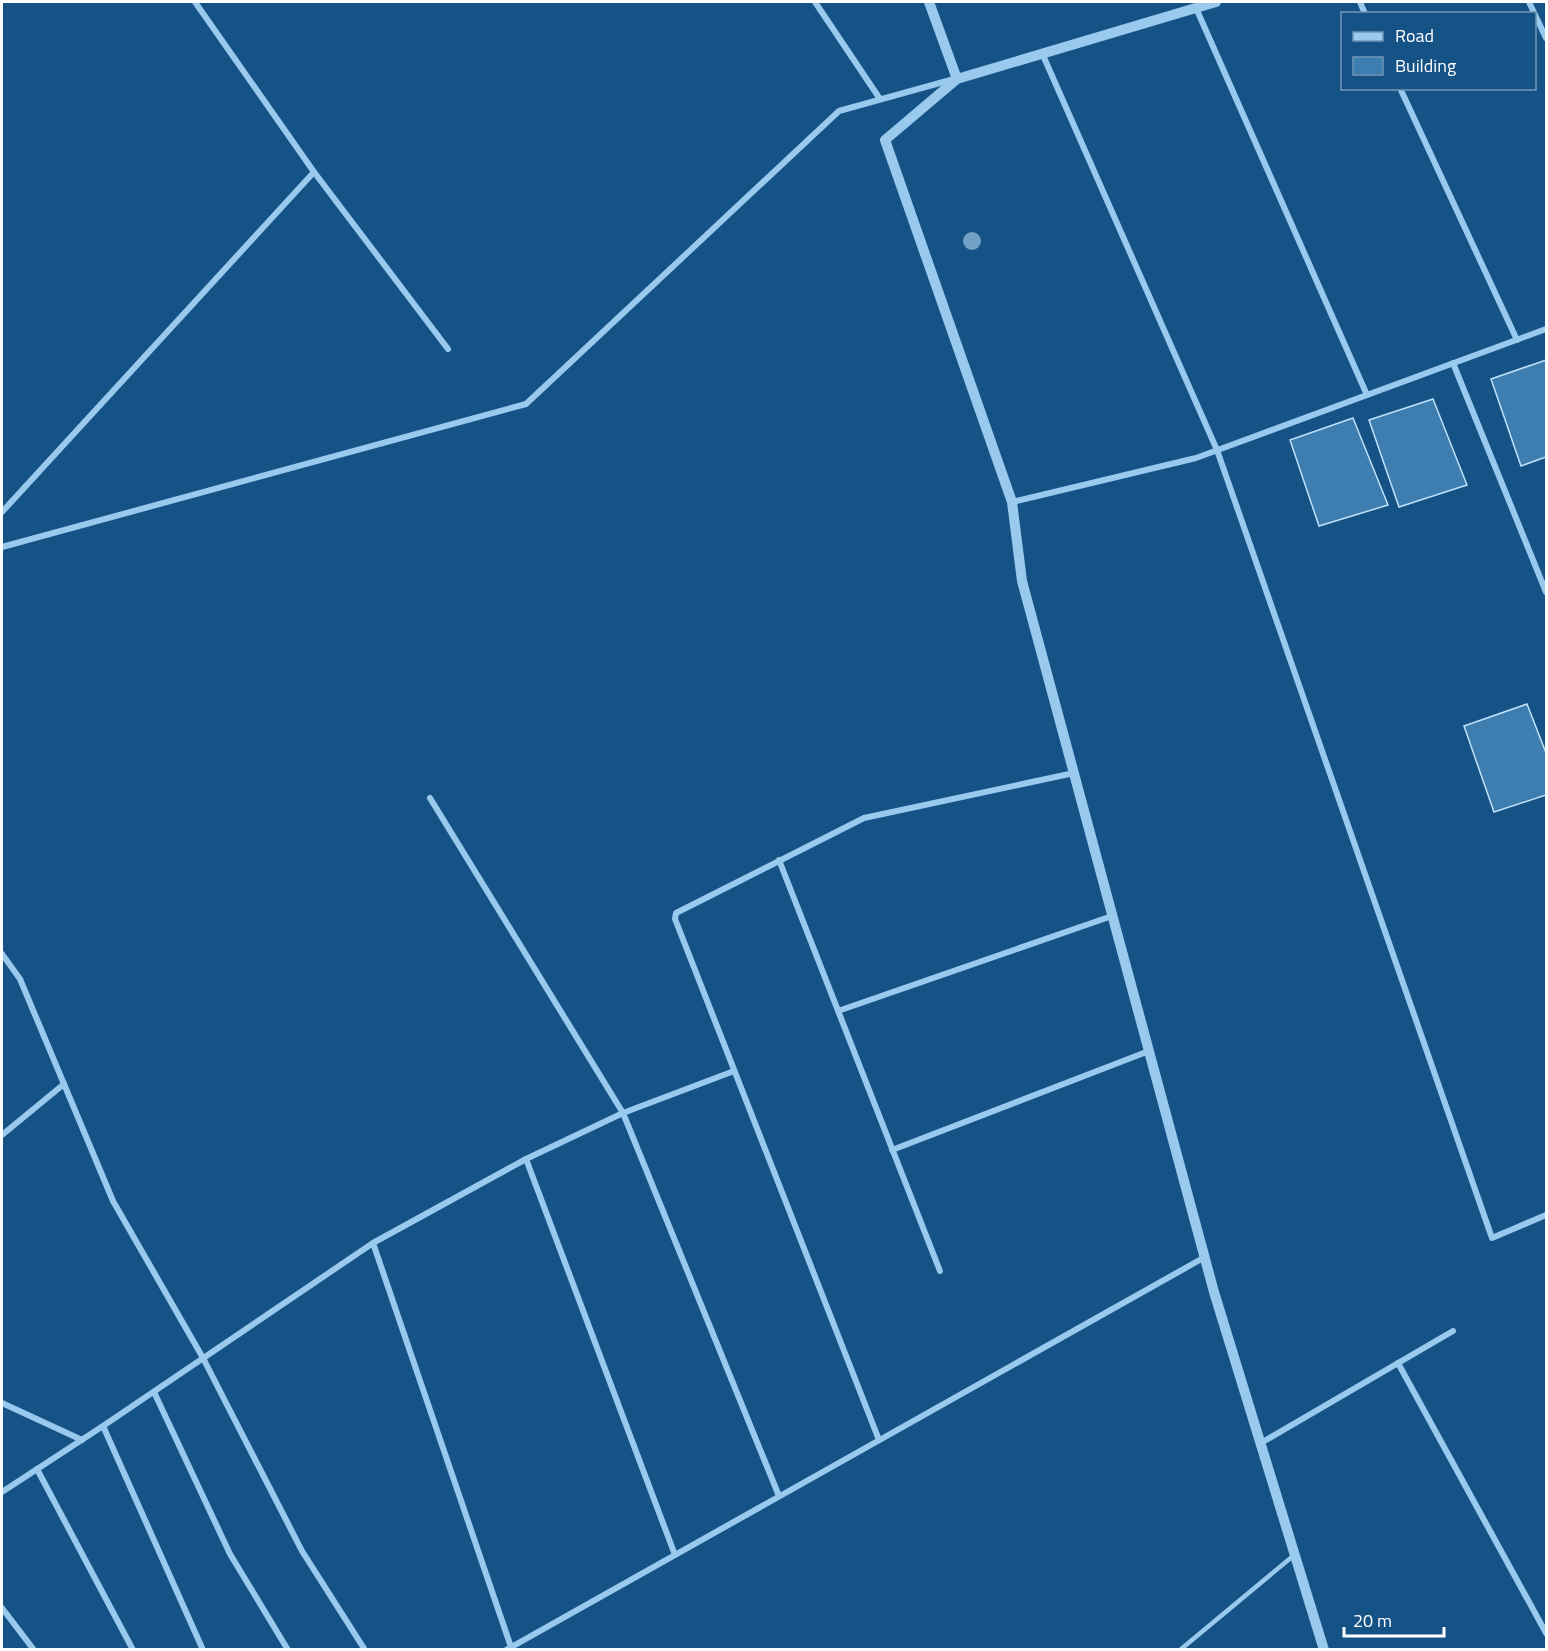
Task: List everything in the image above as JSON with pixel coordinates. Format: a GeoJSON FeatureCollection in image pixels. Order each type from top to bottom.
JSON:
{"type":"FeatureCollection","features":[{"type":"Feature","properties":{"kind":"street"},"geometry":{"type":"LineString","coordinates":[[195,2],[314,172],[448,349]]}},
{"type":"Feature","properties":{"kind":"street"},"geometry":{"type":"LineString","coordinates":[[814,2],[880,99]]}},
{"type":"Feature","properties":{"kind":"street"},"geometry":{"type":"LineString","coordinates":[[929,2],[957,79]]}},
{"type":"Feature","properties":{"kind":"street"},"geometry":{"type":"LineString","coordinates":[[2,547],[526,404],[839,111],[957,79],[1216,2]]}},
{"type":"Feature","properties":{"kind":"street"},"geometry":{"type":"LineString","coordinates":[[1196,8],[1367,395]]}},
{"type":"Feature","properties":{"kind":"street"},"geometry":{"type":"LineString","coordinates":[[1536,17],[1546,38]]}},
{"type":"Feature","properties":{"kind":"street"},"geometry":{"type":"LineString","coordinates":[[1042,53],[1217,450],[1492,1238],[1546,1215]]}},
{"type":"Feature","properties":{"kind":"street"},"geometry":{"type":"LineString","coordinates":[[957,79],[885,140],[1012,502],[1022,581],[1112,916],[1205,1257],[1324,1650]]}},
{"type":"Feature","properties":{"kind":"street"},"geometry":{"type":"LineString","coordinates":[[1401,90],[1517,340]]}},
{"type":"Feature","properties":{"kind":"street"},"geometry":{"type":"LineString","coordinates":[[2,512],[314,172]]}},
{"type":"Feature","properties":{"kind":"street"},"geometry":{"type":"LineString","coordinates":[[1012,502],[1196,458],[1546,329]]}},
{"type":"Feature","properties":{"kind":"street"},"geometry":{"type":"LineString","coordinates":[[1453,363],[1546,592]]}},
{"type":"Feature","properties":{"kind":"street"},"geometry":{"type":"LineString","coordinates":[[879,1440],[675,919],[676,913],[853,822],[876,815],[1074,773]]}},
{"type":"Feature","properties":{"kind":"street"},"geometry":{"type":"LineString","coordinates":[[430,798],[623,1113],[779,1496]]}},
{"type":"Feature","properties":{"kind":"street"},"geometry":{"type":"LineString","coordinates":[[779,860],[940,1271]]}},
{"type":"Feature","properties":{"kind":"street"},"geometry":{"type":"LineString","coordinates":[[838,1011],[1112,916]]}},
{"type":"Feature","properties":{"kind":"street"},"geometry":{"type":"LineString","coordinates":[[2,954],[20,979],[113,1201],[203,1358],[303,1551],[366,1650]]}},
{"type":"Feature","properties":{"kind":"street"},"geometry":{"type":"LineString","coordinates":[[892,1150],[1149,1051]]}},
{"type":"Feature","properties":{"kind":"street"},"geometry":{"type":"LineString","coordinates":[[2,1492],[373,1243],[526,1160],[623,1113],[734,1071]]}},
{"type":"Feature","properties":{"kind":"street"},"geometry":{"type":"LineString","coordinates":[[2,1134],[64,1084]]}},
{"type":"Feature","properties":{"kind":"street"},"geometry":{"type":"LineString","coordinates":[[526,1160],[675,1555]]}},
{"type":"Feature","properties":{"kind":"street"},"geometry":{"type":"LineString","coordinates":[[373,1243],[509,1648],[1205,1257]]}},
{"type":"Feature","properties":{"kind":"street"},"geometry":{"type":"LineString","coordinates":[[1261,1443],[1453,1331]]}},
{"type":"Feature","properties":{"kind":"street"},"geometry":{"type":"LineString","coordinates":[[1398,1363],[1546,1633]]}},
{"type":"Feature","properties":{"kind":"street"},"geometry":{"type":"LineString","coordinates":[[154,1392],[230,1554],[288,1650]]}},
{"type":"Feature","properties":{"kind":"street"},"geometry":{"type":"LineString","coordinates":[[2,1403],[82,1440]]}},
{"type":"Feature","properties":{"kind":"street"},"geometry":{"type":"LineString","coordinates":[[103,1426],[203,1650]]}},
{"type":"Feature","properties":{"kind":"street"},"geometry":{"type":"LineString","coordinates":[[37,1469],[134,1650]]}},
{"type":"Feature","properties":{"kind":"street"},"geometry":{"type":"LineString","coordinates":[[2,1608],[34,1650]]}},
{"type":"Feature","properties":{"kind":"lane"},"geometry":{"type":"LineString","coordinates":[[1180,1650],[1295,1554]]}},
{"type":"Feature","properties":{"kind":"building"},"geometry":{"type":"Polygon","coordinates":[[[1546,360],[1546,457],[1521,466],[1491,379],[1546,360]]]}},
{"type":"Feature","properties":{"kind":"building"},"geometry":{"type":"Polygon","coordinates":[[[1433,399],[1467,485],[1399,507],[1369,420],[1433,399]]]}},
{"type":"Feature","properties":{"kind":"building"},"geometry":{"type":"Polygon","coordinates":[[[1353,418],[1388,505],[1319,526],[1290,440],[1353,418]]]}},
{"type":"Feature","properties":{"kind":"building"},"geometry":{"type":"Polygon","coordinates":[[[1527,704],[1546,753],[1546,795],[1494,812],[1464,726],[1527,704]]]}}]}
